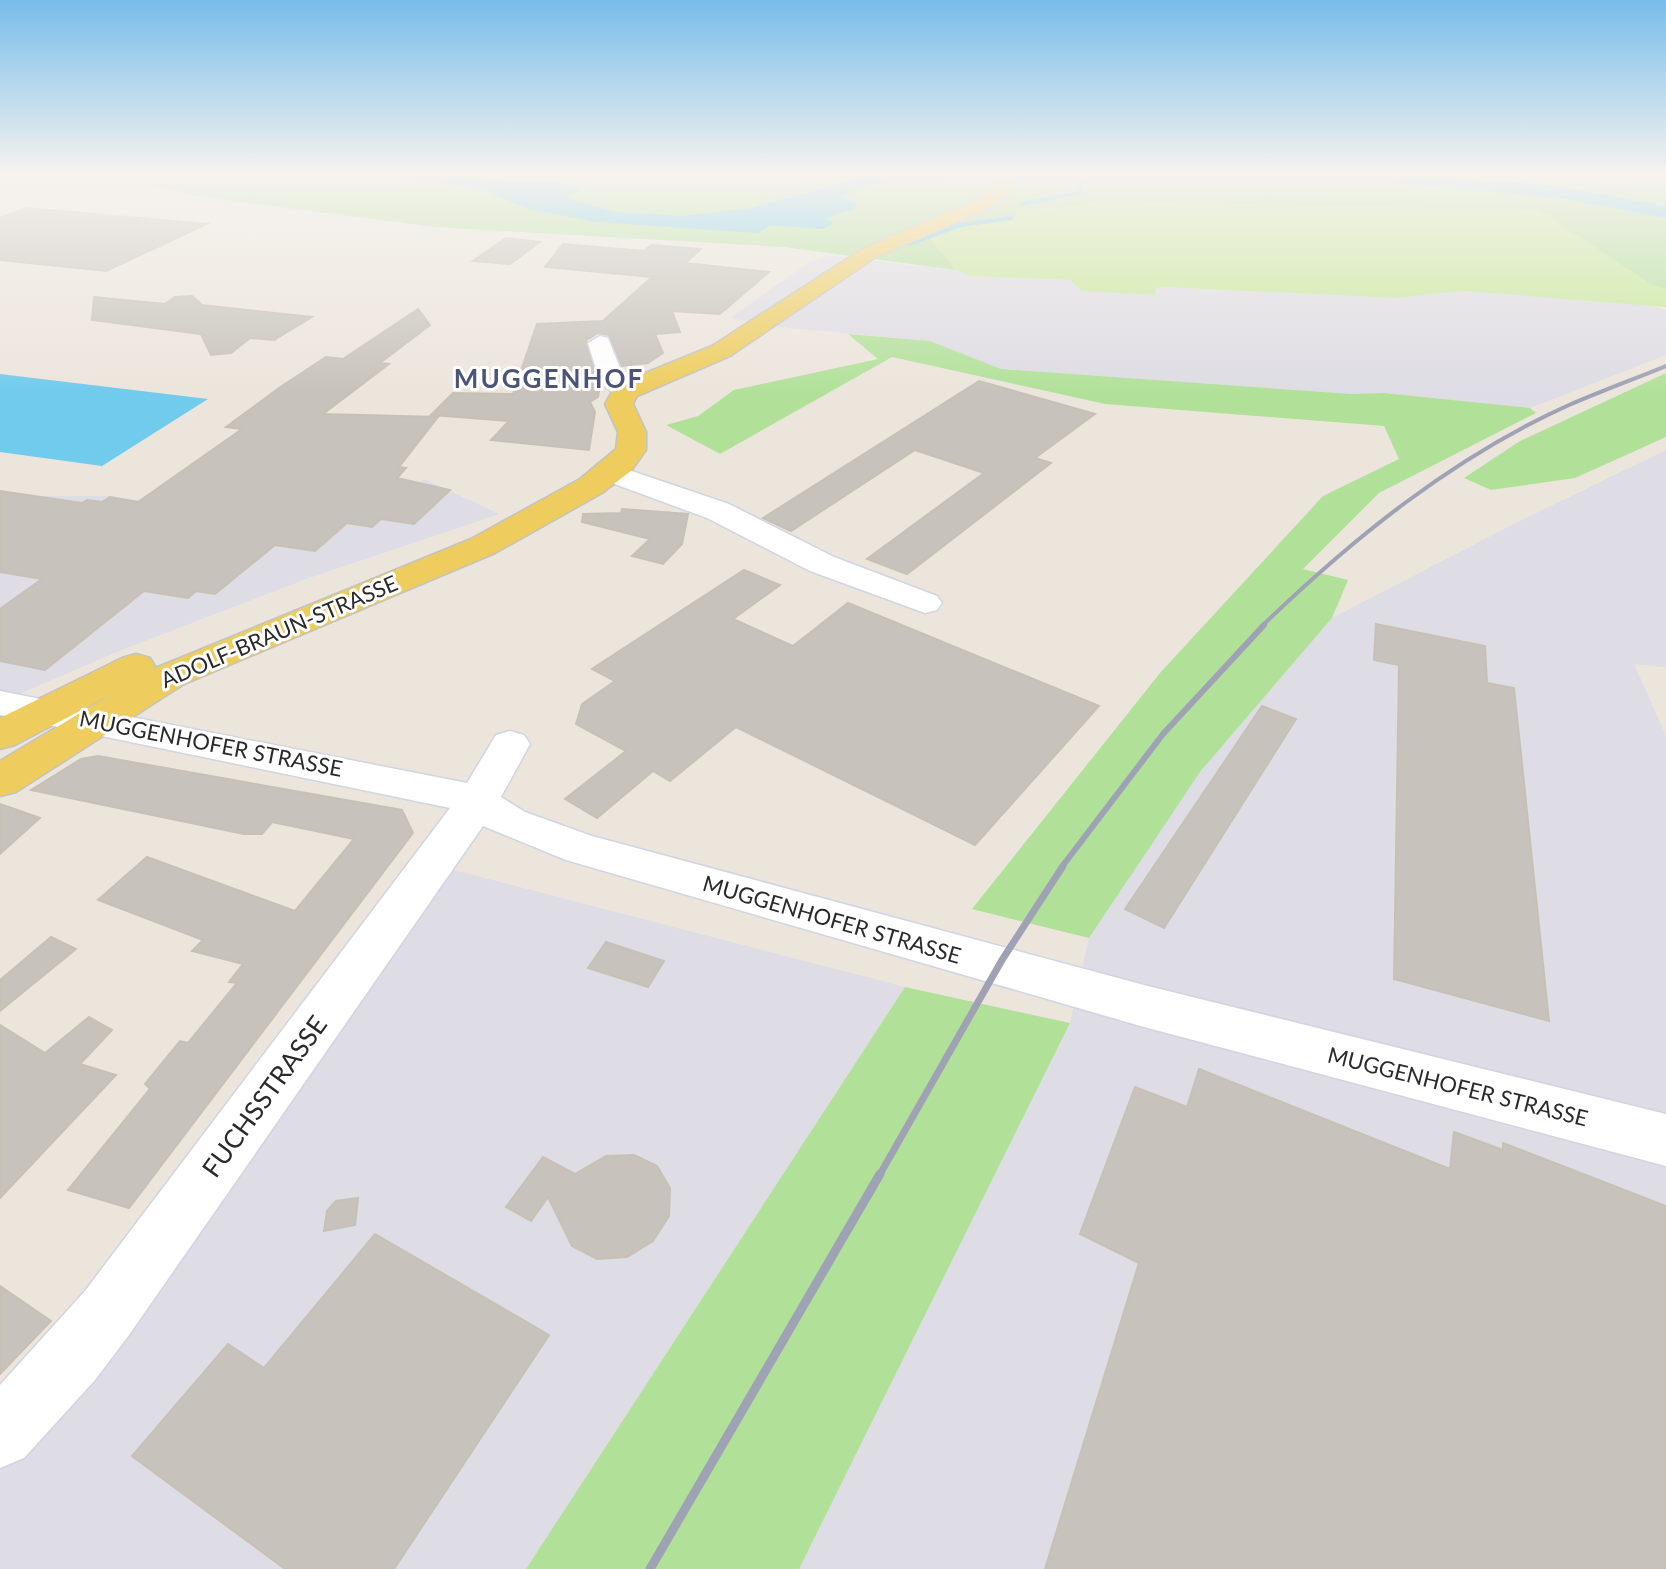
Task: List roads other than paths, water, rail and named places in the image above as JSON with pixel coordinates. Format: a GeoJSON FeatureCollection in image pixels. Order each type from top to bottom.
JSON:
{"type":"FeatureCollection","features":[{"type":"Feature","properties":{"kind":"main road"},"geometry":{"type":"LineString","coordinates":[[626,391],[734,344],[882,247]]}},
{"type":"Feature","properties":{"kind":"main road","name":"ADOLF-BRAUN-STRASSE"},"geometry":{"type":"LineString","coordinates":[[0,781],[170,676],[483,546],[611,473],[627,457],[633,443],[619,404],[626,391]]}},
{"type":"Feature","properties":{"kind":"main road","name":"ADOLF-BRAUN-STRASSE"},"geometry":{"type":"LineString","coordinates":[[0,735],[147,660],[246,619],[524,521]]}},
{"type":"Feature","properties":{"kind":"street"},"geometry":{"type":"LineString","coordinates":[[600,343],[613,382],[626,391]]}},
{"type":"Feature","properties":{"kind":"street"},"geometry":{"type":"LineString","coordinates":[[611,473],[718,511],[822,564],[925,603]]}},
{"type":"Feature","properties":{"kind":"street","name":"MUGGENHOFER STRASSE"},"geometry":{"type":"LineString","coordinates":[[0,703],[401,779],[477,802],[510,823],[582,849],[1144,1006],[1666,1140]]}},
{"type":"Feature","properties":{"kind":"street","name":"FUCHSSTRASSE"},"geometry":{"type":"LineString","coordinates":[[0,1434],[72,1357],[107,1313],[477,802],[510,744]]}},
{"type":"Feature","properties":{"kind":"water"},"geometry":{"type":"Polygon","coordinates":[[[0,374],[208,399],[102,466],[0,452],[0,374]]]}},
{"type":"Feature","properties":{"kind":"railway"},"geometry":{"type":"LineString","coordinates":[[1261,627],[1368,532],[1406,502],[1485,449],[1581,400],[1666,366]]}},
{"type":"Feature","properties":{"kind":"railway"},"geometry":{"type":"LineString","coordinates":[[1061,868],[1163,734],[1264,625]]}},
{"type":"Feature","properties":{"kind":"railway"},"geometry":{"type":"LineString","coordinates":[[879,1176],[1002,960],[1063,866]]}},
{"type":"Feature","properties":{"kind":"railway"},"geometry":{"type":"LineString","coordinates":[[650,1569],[880,1174]]}},
{"type":"Feature","properties":{"kind":"district","name":"MUGGENHOF"},"geometry":{"type":"Point","coordinates":[549,378]}}]}
